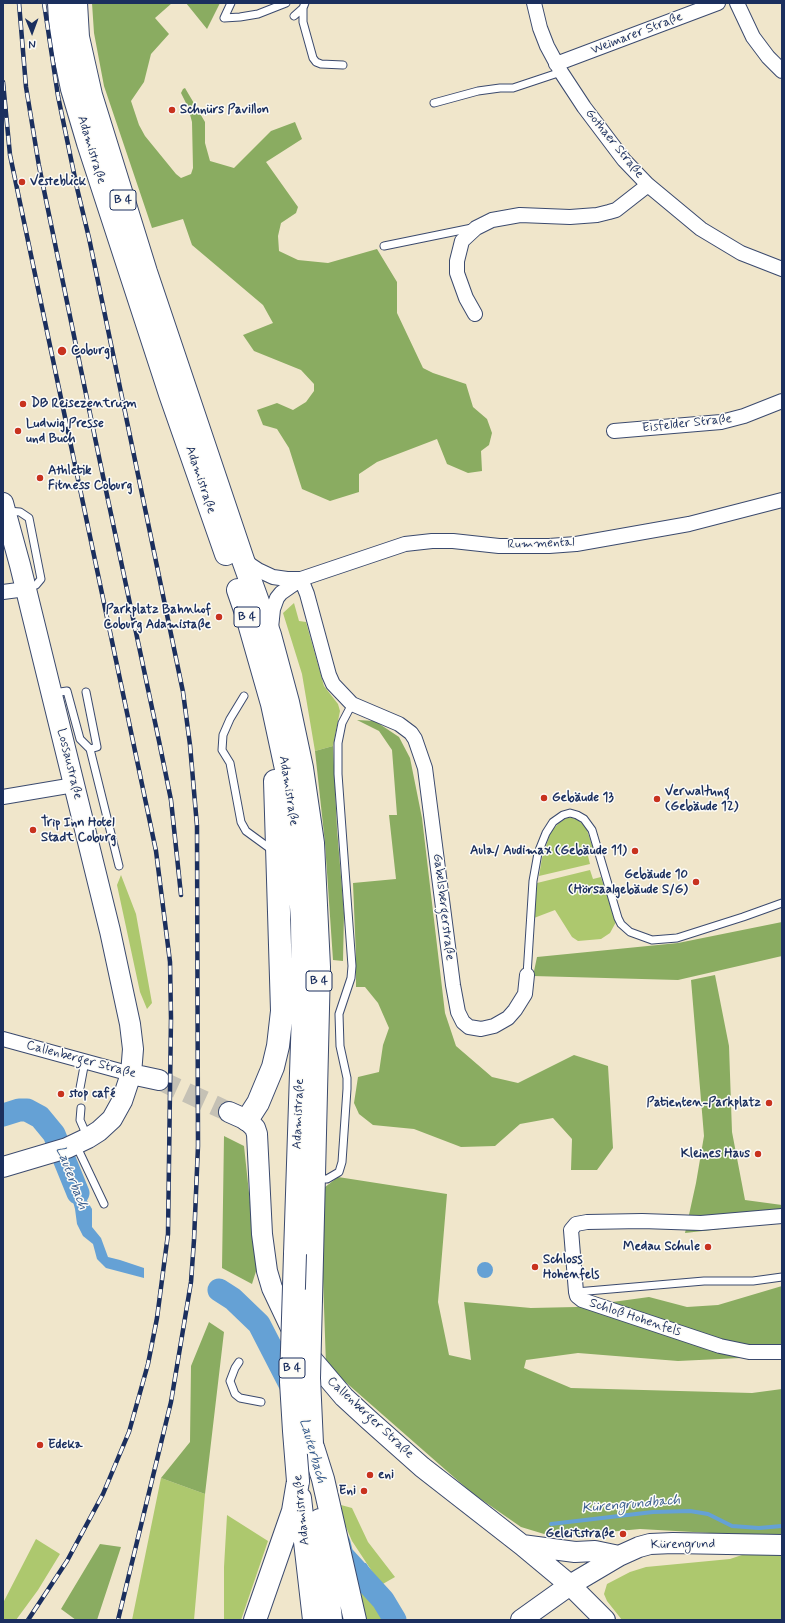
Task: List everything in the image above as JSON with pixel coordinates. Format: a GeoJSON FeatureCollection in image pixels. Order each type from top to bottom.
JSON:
{"type":"FeatureCollection","features":[{"type":"Feature","properties":{"kind":"highway","name":"Adamistraße"},"geometry":{"type":"LineString","coordinates":[[59,3],[61,36],[72,89],[167,386],[246,613],[272,704],[287,777],[296,845],[302,919],[304,1253],[312,1444],[321,1528],[322,1615]]}},
{"type":"Feature","properties":{"kind":"highway","name":"Adamistraße"},"geometry":{"type":"LineString","coordinates":[[76,3],[78,37],[91,95],[146,272],[243,560],[270,635],[293,724],[302,768],[313,842],[319,967],[313,1180],[291,1382],[298,1481],[322,1615]]}},
{"type":"Feature","properties":{"kind":"highway"},"geometry":{"type":"LineString","coordinates":[[238,1116],[258,1103],[273,1067],[278,1046],[282,1011],[278,856],[273,824],[272,704]]}},
{"type":"Feature","properties":{"kind":"highway"},"geometry":{"type":"LineString","coordinates":[[312,1444],[323,1479],[354,1620]]}},
{"type":"Feature","properties":{"kind":"highway"},"geometry":{"type":"LineString","coordinates":[[255,1620],[293,1511],[298,1481]]}},
{"type":"Feature","properties":{"kind":"street","name":"Gothaer Straße"},"geometry":{"type":"LineString","coordinates":[[534,3],[540,28],[559,68],[609,142],[648,185],[695,225],[720,242],[755,260],[782,269]]}},
{"type":"Feature","properties":{"kind":"street","name":"Weimarer Straße"},"geometry":{"type":"LineString","coordinates":[[559,68],[718,3]]}},
{"type":"Feature","properties":{"kind":"street"},"geometry":{"type":"LineString","coordinates":[[737,3],[753,37],[768,57],[782,70]]}},
{"type":"Feature","properties":{"kind":"street"},"geometry":{"type":"LineString","coordinates":[[475,314],[466,298],[457,273],[457,261],[462,241],[476,228],[492,220],[520,215],[570,216],[597,215],[610,212],[616,210],[648,185]]}},
{"type":"Feature","properties":{"kind":"street","name":"Eisfelder Straße"},"geometry":{"type":"LineString","coordinates":[[614,431],[721,422],[744,416],[782,401]]}},
{"type":"Feature","properties":{"kind":"street","name":"Rummental"},"geometry":{"type":"LineString","coordinates":[[243,560],[258,570],[273,577],[287,579],[301,578],[405,544],[432,541],[453,541],[499,546],[549,546],[576,544],[689,524],[726,516],[782,500]]}},
{"type":"Feature","properties":{"kind":"street","name":"Lossaustraße"},"geometry":{"type":"LineString","coordinates":[[5,507],[110,931],[128,1017],[133,1049],[131,1074],[117,1111],[99,1131],[77,1144]]}},
{"type":"Feature","properties":{"kind":"street","name":"Rummental"},"geometry":{"type":"LineString","coordinates":[[270,635],[273,609],[277,598],[281,593],[301,578]]}},
{"type":"Feature","properties":{"kind":"street"},"geometry":{"type":"LineString","coordinates":[[301,578],[307,594],[329,675],[333,684],[352,704]]}},
{"type":"Feature","properties":{"kind":"street"},"geometry":{"type":"LineString","coordinates":[[3,592],[26,589]]}},
{"type":"Feature","properties":{"kind":"street","name":"Gabelsbergerstraße"},"geometry":{"type":"LineString","coordinates":[[352,704],[379,714],[399,724],[411,733],[415,739],[425,768],[453,985],[458,1012],[463,1022],[469,1027],[481,1029],[494,1026],[508,1018],[516,1010],[525,994],[527,975]]}},
{"type":"Feature","properties":{"kind":"street"},"geometry":{"type":"LineString","coordinates":[[3,797],[74,785]]}},
{"type":"Feature","properties":{"kind":"street","name":"Callenberger Straße"},"geometry":{"type":"LineString","coordinates":[[3,1039],[131,1074],[159,1080]]}},
{"type":"Feature","properties":{"kind":"street","name":"Callenberger Straße"},"geometry":{"type":"LineString","coordinates":[[238,1116],[255,1128],[257,1134],[262,1234],[267,1271],[272,1288],[290,1326],[305,1351],[344,1397],[369,1420],[422,1467],[522,1545],[570,1585],[605,1620]]}},
{"type":"Feature","properties":{"kind":"street"},"geometry":{"type":"LineString","coordinates":[[3,1167],[77,1144]]}},
{"type":"Feature","properties":{"kind":"street","name":"Schloß Hohenfels"},"geometry":{"type":"LineString","coordinates":[[782,1216],[701,1223],[642,1221],[587,1222],[576,1224],[571,1230],[576,1292],[577,1296],[582,1300],[720,1346],[749,1352],[782,1352]]}},
{"type":"Feature","properties":{"kind":"street","name":"Kürengrund"},"geometry":{"type":"LineString","coordinates":[[570,1585],[619,1556],[650,1544],[782,1545]]}},
{"type":"Feature","properties":{"kind":"street"},"geometry":{"type":"LineString","coordinates":[[522,1545],[575,1552],[595,1551],[619,1556]]}},
{"type":"Feature","properties":{"kind":"street"},"geometry":{"type":"LineString","coordinates":[[521,1620],[570,1585]]}},
{"type":"Feature","properties":{"kind":"lane"},"geometry":{"type":"LineString","coordinates":[[231,3],[224,18],[258,14],[286,3]]}},
{"type":"Feature","properties":{"kind":"lane"},"geometry":{"type":"LineString","coordinates":[[294,16],[304,6]]}},
{"type":"Feature","properties":{"kind":"lane"},"geometry":{"type":"LineString","coordinates":[[304,6],[303,22],[313,58],[316,62],[321,64],[343,65]]}},
{"type":"Feature","properties":{"kind":"lane"},"geometry":{"type":"LineString","coordinates":[[434,103],[478,91],[513,88],[559,68]]}},
{"type":"Feature","properties":{"kind":"lane"},"geometry":{"type":"LineString","coordinates":[[384,246],[476,228]]}},
{"type":"Feature","properties":{"kind":"lane"},"geometry":{"type":"LineString","coordinates":[[51,693],[67,691],[80,739],[90,749],[119,866]]}},
{"type":"Feature","properties":{"kind":"lane"},"geometry":{"type":"LineString","coordinates":[[86,692],[97,747],[90,749]]}},
{"type":"Feature","properties":{"kind":"lane"},"geometry":{"type":"LineString","coordinates":[[244,696],[222,735],[222,750],[230,763],[241,822],[246,831],[259,837],[278,856]]}},
{"type":"Feature","properties":{"kind":"lane"},"geometry":{"type":"LineString","coordinates":[[313,1180],[327,1179],[339,1172],[342,1155],[347,1078],[340,1046],[339,1014],[351,978],[352,966],[338,774],[338,743],[342,723],[352,704]]}},
{"type":"Feature","properties":{"kind":"lane"},"geometry":{"type":"LineString","coordinates":[[527,975],[533,881],[538,853],[546,832],[553,822],[563,815],[570,813],[584,819],[592,830],[618,918],[621,924],[630,932],[652,940],[677,938],[782,903]]}},
{"type":"Feature","properties":{"kind":"lane"},"geometry":{"type":"LineString","coordinates":[[80,1088],[85,1061]]}},
{"type":"Feature","properties":{"kind":"lane"},"geometry":{"type":"LineString","coordinates":[[80,1108],[77,1144],[104,1204]]}},
{"type":"Feature","properties":{"kind":"lane"},"geometry":{"type":"LineString","coordinates":[[576,1292],[704,1281],[753,1281],[782,1277]]}},
{"type":"Feature","properties":{"kind":"lane"},"geometry":{"type":"LineString","coordinates":[[239,1362],[234,1368],[230,1381],[235,1394],[240,1398],[261,1402]]}},
{"type":"Feature","properties":{"kind":"green space"},"geometry":{"type":"Polygon","coordinates":[[[92,3],[172,3],[155,18],[169,34],[151,54],[144,82],[131,101],[139,125],[145,136],[181,178],[191,174],[193,168],[192,122],[188,107],[181,93],[185,88],[205,122],[205,143],[210,161],[234,168],[271,131],[295,122],[302,139],[266,162],[298,207],[296,213],[281,223],[278,236],[279,251],[298,260],[328,263],[377,249],[397,282],[397,313],[423,368],[466,384],[473,407],[487,419],[492,433],[489,445],[481,451],[482,471],[468,473],[447,464],[437,439],[377,462],[359,474],[359,492],[330,501],[302,489],[289,448],[277,429],[263,425],[257,410],[277,403],[293,410],[306,402],[314,391],[314,384],[301,370],[254,351],[243,335],[273,323],[263,305],[192,245],[183,219],[152,228],[104,86],[94,33],[92,3]]]}},
{"type":"Feature","properties":{"kind":"green space"},"geometry":{"type":"Polygon","coordinates":[[[186,3],[220,3],[207,29],[186,3]]]}},
{"type":"Feature","properties":{"kind":"green space"},"geometry":{"type":"Polygon","coordinates":[[[294,603],[299,621],[306,622],[324,686],[338,704],[340,711],[333,746],[315,751],[302,674],[283,613],[294,603]]]}},
{"type":"Feature","properties":{"kind":"green space"},"geometry":{"type":"Polygon","coordinates":[[[357,720],[375,721],[399,737],[410,758],[422,818],[445,1013],[456,1046],[492,1077],[518,1083],[574,1055],[608,1066],[613,1148],[597,1170],[571,1170],[572,1139],[553,1118],[520,1124],[495,1146],[461,1147],[414,1129],[373,1125],[359,1114],[354,1103],[358,1077],[379,1072],[383,1045],[389,1028],[378,1003],[365,987],[356,987],[353,883],[396,879],[389,815],[397,815],[392,750],[379,731],[357,720]]]}},
{"type":"Feature","properties":{"kind":"green space"},"geometry":{"type":"Polygon","coordinates":[[[333,746],[337,829],[344,913],[343,961],[333,960],[325,843],[315,751],[333,746]]]}},
{"type":"Feature","properties":{"kind":"green space"},"geometry":{"type":"Polygon","coordinates":[[[568,817],[577,819],[586,827],[595,854],[588,856],[590,864],[539,876],[542,858],[551,831],[568,817]]]}},
{"type":"Feature","properties":{"kind":"green space"},"geometry":{"type":"Polygon","coordinates":[[[590,870],[593,879],[601,877],[616,922],[610,933],[601,939],[578,941],[572,937],[555,910],[534,918],[537,883],[590,870]]]}},
{"type":"Feature","properties":{"kind":"green space"},"geometry":{"type":"Polygon","coordinates":[[[121,875],[136,914],[152,1003],[147,1009],[140,992],[117,885],[121,875]]]}},
{"type":"Feature","properties":{"kind":"green space"},"geometry":{"type":"Polygon","coordinates":[[[782,922],[782,956],[678,980],[533,976],[537,957],[678,943],[782,922]]]}},
{"type":"Feature","properties":{"kind":"green space"},"geometry":{"type":"Polygon","coordinates":[[[715,975],[729,1046],[732,1132],[745,1200],[782,1205],[782,1222],[685,1233],[704,1136],[691,980],[715,975]]]}},
{"type":"Feature","properties":{"kind":"green space"},"geometry":{"type":"Polygon","coordinates":[[[224,1136],[244,1146],[257,1268],[252,1284],[222,1268],[224,1136]]]}},
{"type":"Feature","properties":{"kind":"green space"},"geometry":{"type":"Polygon","coordinates":[[[338,1177],[447,1194],[438,1302],[449,1355],[471,1360],[464,1302],[531,1308],[576,1307],[649,1297],[687,1307],[718,1305],[782,1286],[782,1356],[678,1361],[578,1353],[526,1360],[524,1368],[571,1388],[752,1393],[782,1389],[782,1537],[640,1529],[554,1537],[521,1527],[472,1493],[326,1365],[320,1191],[338,1177]]]}},
{"type":"Feature","properties":{"kind":"green space"},"geometry":{"type":"Polygon","coordinates":[[[209,1322],[224,1332],[205,1494],[161,1478],[190,1442],[191,1366],[209,1322]]]}},
{"type":"Feature","properties":{"kind":"green space"},"geometry":{"type":"Polygon","coordinates":[[[161,1478],[205,1494],[194,1620],[132,1620],[161,1478]]]}},
{"type":"Feature","properties":{"kind":"green space"},"geometry":{"type":"Polygon","coordinates":[[[341,1505],[352,1508],[368,1542],[395,1577],[381,1585],[352,1541],[343,1520],[341,1505]]]}},
{"type":"Feature","properties":{"kind":"green space"},"geometry":{"type":"Polygon","coordinates":[[[227,1515],[268,1541],[241,1620],[224,1620],[224,1567],[227,1515]]]}},
{"type":"Feature","properties":{"kind":"green space"},"geometry":{"type":"Polygon","coordinates":[[[36,1539],[60,1554],[38,1590],[16,1620],[3,1620],[3,1603],[36,1539]]]}},
{"type":"Feature","properties":{"kind":"green space"},"geometry":{"type":"Polygon","coordinates":[[[100,1544],[121,1547],[97,1620],[76,1620],[61,1609],[100,1544]]]}},
{"type":"Feature","properties":{"kind":"green space"},"geometry":{"type":"Polygon","coordinates":[[[751,1552],[782,1554],[782,1620],[622,1620],[607,1601],[604,1594],[607,1584],[630,1572],[646,1567],[730,1559],[751,1552]]]}},
{"type":"Feature","properties":{"kind":"green space"},"geometry":{"type":"Polygon","coordinates":[[[359,1587],[387,1620],[363,1620],[356,1595],[359,1587]]]}},
{"type":"Feature","properties":{"kind":"water"},"geometry":{"type":"Polygon","coordinates":[[[3,1106],[33,1107],[45,1115],[56,1136],[45,1140],[36,1124],[27,1119],[6,1115],[3,1117],[3,1106]]]}},
{"type":"Feature","properties":{"kind":"water"},"geometry":{"type":"Polygon","coordinates":[[[72,1162],[77,1184],[92,1209],[92,1227],[101,1238],[108,1257],[144,1268],[144,1278],[106,1268],[97,1259],[93,1244],[83,1236],[77,1224],[72,1198],[59,1166],[72,1162]]]}},
{"type":"Feature","properties":{"kind":"water"},"geometry":{"type":"Polygon","coordinates":[[[482,1262],[488,1262],[493,1267],[491,1276],[488,1278],[482,1278],[477,1273],[477,1267],[482,1262]]]}},
{"type":"Feature","properties":{"kind":"water"},"geometry":{"type":"Polygon","coordinates":[[[242,1301],[261,1322],[264,1321],[278,1342],[278,1370],[262,1343],[261,1337],[253,1329],[255,1327],[250,1320],[242,1316],[234,1307],[242,1301]]]}},
{"type":"Feature","properties":{"kind":"water"},"geometry":{"type":"Polygon","coordinates":[[[366,1563],[396,1608],[402,1620],[387,1620],[359,1587],[357,1564],[366,1563]]]}},
{"type":"Feature","properties":{"kind":"waterway","name":"Lauterbach"},"geometry":{"type":"LineString","coordinates":[[3,1115],[19,1110],[27,1110],[40,1117],[54,1134],[78,1193]]}},
{"type":"Feature","properties":{"kind":"waterway","name":"Lauterbach"},"geometry":{"type":"LineString","coordinates":[[219,1290],[233,1299],[259,1324],[295,1394]]}},
{"type":"Feature","properties":{"kind":"waterway","name":"Kürengrundbach"},"geometry":{"type":"LineString","coordinates":[[551,1524],[653,1512],[690,1511],[708,1514],[732,1526],[759,1528],[782,1526]]}},
{"type":"Feature","properties":{"kind":"waterway","name":"Lauterbach"},"geometry":{"type":"LineString","coordinates":[[339,1543],[342,1555],[383,1600],[395,1620]]}},
{"type":"Feature","properties":{"kind":"tunnel"},"geometry":{"type":"LineString","coordinates":[[159,1080],[229,1112]]}},
{"type":"Feature","properties":{"kind":"railway"},"geometry":{"type":"LineString","coordinates":[[19,3],[26,87],[39,166],[171,800],[181,895]]}},
{"type":"Feature","properties":{"kind":"railway"},"geometry":{"type":"LineString","coordinates":[[44,3],[58,96],[183,692],[190,745],[197,826],[198,1146],[191,1282],[171,1402],[118,1620]]}},
{"type":"Feature","properties":{"kind":"railway"},"geometry":{"type":"LineString","coordinates":[[3,82],[10,155],[156,851],[170,962],[171,1018],[168,1234],[157,1318],[148,1364],[129,1432],[103,1494],[67,1561],[28,1620]]}},
{"type":"Feature","properties":{"kind":"place","name":"Schnürs Pavillon"},"geometry":{"type":"Point","coordinates":[172,110]}},
{"type":"Feature","properties":{"kind":"place","name":"Vesteblick"},"geometry":{"type":"Point","coordinates":[22,182]}},
{"type":"Feature","properties":{"kind":"place","name":"Coburg"},"geometry":{"type":"Point","coordinates":[62,351]}},
{"type":"Feature","properties":{"kind":"place","name":"DB Reisezentrum"},"geometry":{"type":"Point","coordinates":[23,404]}},
{"type":"Feature","properties":{"kind":"place","name":"Ludwig Presse und Buch"},"geometry":{"type":"Point","coordinates":[18,431]}},
{"type":"Feature","properties":{"kind":"place","name":"Athletik Fitness Coburg"},"geometry":{"type":"Point","coordinates":[40,478]}},
{"type":"Feature","properties":{"kind":"place","name":"Parkplatz Bahnhof Coburg Adamistaße"},"geometry":{"type":"Point","coordinates":[219,617]}},
{"type":"Feature","properties":{"kind":"place","name":"Gebäude 13"},"geometry":{"type":"Point","coordinates":[544,798]}},
{"type":"Feature","properties":{"kind":"place","name":"Verwaltung (Gebäude 12)"},"geometry":{"type":"Point","coordinates":[657,799]}},
{"type":"Feature","properties":{"kind":"place","name":"Trip Inn Hotel Stadt Coburg"},"geometry":{"type":"Point","coordinates":[33,830]}},
{"type":"Feature","properties":{"kind":"place","name":"Aula/ Audimax (Gebäude 11)"},"geometry":{"type":"Point","coordinates":[635,851]}},
{"type":"Feature","properties":{"kind":"place","name":"Gebäude 10 (Hörsaalgebäude S/G)"},"geometry":{"type":"Point","coordinates":[696,882]}},
{"type":"Feature","properties":{"kind":"place","name":"stop café"},"geometry":{"type":"Point","coordinates":[61,1094]}},
{"type":"Feature","properties":{"kind":"place","name":"Patienten-Parkplatz"},"geometry":{"type":"Point","coordinates":[769,1103]}},
{"type":"Feature","properties":{"kind":"place","name":"Kleines Haus"},"geometry":{"type":"Point","coordinates":[758,1154]}},
{"type":"Feature","properties":{"kind":"place","name":"Medau Schule"},"geometry":{"type":"Point","coordinates":[708,1247]}},
{"type":"Feature","properties":{"kind":"place","name":"Schloss Hohenfels"},"geometry":{"type":"Point","coordinates":[535,1267]}},
{"type":"Feature","properties":{"kind":"place","name":"Edeka"},"geometry":{"type":"Point","coordinates":[40,1445]}},
{"type":"Feature","properties":{"kind":"place","name":"eni"},"geometry":{"type":"Point","coordinates":[370,1475]}},
{"type":"Feature","properties":{"kind":"place","name":"Eni"},"geometry":{"type":"Point","coordinates":[364,1491]}},
{"type":"Feature","properties":{"kind":"place","name":"Geleitstraße"},"geometry":{"type":"Point","coordinates":[623,1534]}}]}
